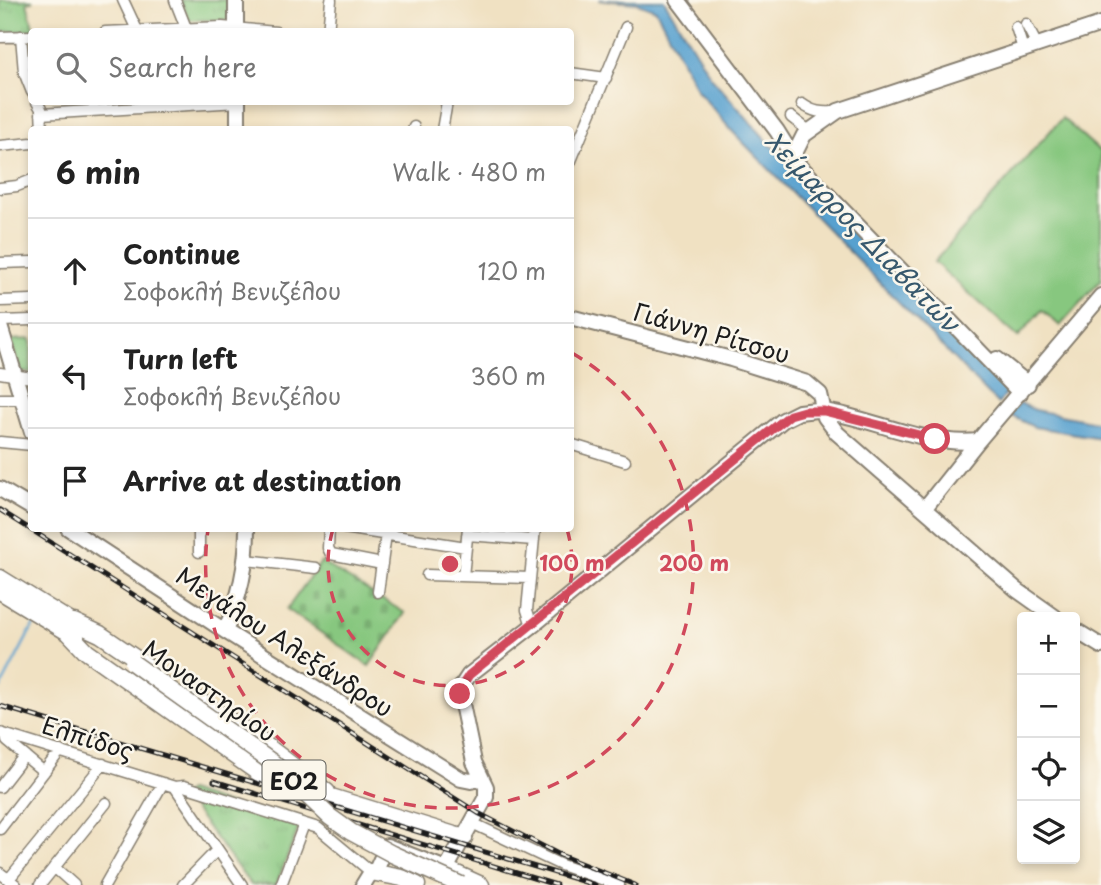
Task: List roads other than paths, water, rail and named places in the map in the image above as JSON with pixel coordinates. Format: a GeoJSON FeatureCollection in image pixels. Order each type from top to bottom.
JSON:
{"type":"FeatureCollection","features":[{"type":"Feature","properties":{"kind":"main road","name":"Μοναστηρίου"},"geometry":{"type":"LineString","coordinates":[[0,578],[274,763],[330,817],[351,832],[461,885]]}},
{"type":"Feature","properties":{"kind":"main road","name":"Μοναστηρίου"},"geometry":{"type":"LineString","coordinates":[[0,591],[71,627]]}},
{"type":"Feature","properties":{"kind":"main road"},"geometry":{"type":"LineString","coordinates":[[71,627],[100,634],[255,737],[338,800]]}},
{"type":"Feature","properties":{"kind":"main road"},"geometry":{"type":"LineString","coordinates":[[71,627],[87,652],[258,773],[464,838]]}},
{"type":"Feature","properties":{"kind":"main road","name":"Μοναστηρίου"},"geometry":{"type":"LineString","coordinates":[[130,667],[258,763],[316,817],[345,839],[387,863],[436,885]]}},
{"type":"Feature","properties":{"kind":"main road"},"geometry":{"type":"LineString","coordinates":[[446,869],[481,885]]}},
{"type":"Feature","properties":{"kind":"main road"},"geometry":{"type":"LineString","coordinates":[[367,878],[402,878],[417,885]]}},
{"type":"Feature","properties":{"kind":"street"},"geometry":{"type":"LineString","coordinates":[[123,0],[137,28]]}},
{"type":"Feature","properties":{"kind":"street"},"geometry":{"type":"LineString","coordinates":[[175,0],[186,28]]}},
{"type":"Feature","properties":{"kind":"street"},"geometry":{"type":"LineString","coordinates":[[236,0],[236,28]]}},
{"type":"Feature","properties":{"kind":"street"},"geometry":{"type":"LineString","coordinates":[[328,28],[331,0]]}},
{"type":"Feature","properties":{"kind":"street"},"geometry":{"type":"LineString","coordinates":[[678,0],[804,170],[1021,393]]}},
{"type":"Feature","properties":{"kind":"street"},"geometry":{"type":"LineString","coordinates":[[802,104],[811,110],[824,113],[838,111],[1101,24]]}},
{"type":"Feature","properties":{"kind":"street"},"geometry":{"type":"LineString","coordinates":[[1021,26],[1030,47]]}},
{"type":"Feature","properties":{"kind":"street"},"geometry":{"type":"LineString","coordinates":[[574,154],[626,27]]}},
{"type":"Feature","properties":{"kind":"street"},"geometry":{"type":"LineString","coordinates":[[0,37],[26,36],[24,72],[28,82]]}},
{"type":"Feature","properties":{"kind":"street"},"geometry":{"type":"LineString","coordinates":[[574,74],[606,78]]}},
{"type":"Feature","properties":{"kind":"street"},"geometry":{"type":"LineString","coordinates":[[38,105],[42,126]]}},
{"type":"Feature","properties":{"kind":"street"},"geometry":{"type":"LineString","coordinates":[[41,114],[189,105]]}},
{"type":"Feature","properties":{"kind":"street"},"geometry":{"type":"LineString","coordinates":[[238,105],[238,126]]}},
{"type":"Feature","properties":{"kind":"street"},"geometry":{"type":"LineString","coordinates":[[443,126],[446,105]]}},
{"type":"Feature","properties":{"kind":"street"},"geometry":{"type":"LineString","coordinates":[[794,155],[809,131],[838,111]]}},
{"type":"Feature","properties":{"kind":"street"},"geometry":{"type":"LineString","coordinates":[[791,117],[809,131]]}},
{"type":"Feature","properties":{"kind":"street"},"geometry":{"type":"LineString","coordinates":[[0,146],[28,143]]}},
{"type":"Feature","properties":{"kind":"street"},"geometry":{"type":"LineString","coordinates":[[794,155],[803,159],[1000,363],[1014,372],[1021,393]]}},
{"type":"Feature","properties":{"kind":"street"},"geometry":{"type":"LineString","coordinates":[[0,188],[28,182]]}},
{"type":"Feature","properties":{"kind":"street"},"geometry":{"type":"LineString","coordinates":[[0,263],[28,262]]}},
{"type":"Feature","properties":{"kind":"street"},"geometry":{"type":"LineString","coordinates":[[924,509],[978,440],[1021,393],[1101,296]]}},
{"type":"Feature","properties":{"kind":"street"},"geometry":{"type":"LineString","coordinates":[[0,301],[28,300]]}},
{"type":"Feature","properties":{"kind":"street","name":"Γιάννη Ρίτσου"},"geometry":{"type":"LineString","coordinates":[[574,318],[732,359],[799,380],[819,391],[828,422],[837,433],[1017,590],[1048,612]]}},
{"type":"Feature","properties":{"kind":"street"},"geometry":{"type":"LineString","coordinates":[[26,404],[0,323],[28,320]]}},
{"type":"Feature","properties":{"kind":"street"},"geometry":{"type":"LineString","coordinates":[[1014,372],[1046,362]]}},
{"type":"Feature","properties":{"kind":"street"},"geometry":{"type":"LineString","coordinates":[[0,373],[28,378]]}},
{"type":"Feature","properties":{"kind":"street"},"geometry":{"type":"LineString","coordinates":[[0,399],[26,404]]}},
{"type":"Feature","properties":{"kind":"street"},"geometry":{"type":"LineString","coordinates":[[242,885],[174,787],[184,786],[318,828],[367,878],[380,863],[386,846],[446,869],[487,795],[474,762],[461,699],[463,684],[469,675],[783,420],[799,412],[824,411],[948,441],[978,440]]}},
{"type":"Feature","properties":{"kind":"street"},"geometry":{"type":"LineString","coordinates":[[0,442],[28,444]]}},
{"type":"Feature","properties":{"kind":"street"},"geometry":{"type":"LineString","coordinates":[[574,445],[625,461]]}},
{"type":"Feature","properties":{"kind":"street"},"geometry":{"type":"LineString","coordinates":[[0,489],[28,506]]}},
{"type":"Feature","properties":{"kind":"street","name":"Μεγάλου Αλεξάνδρου"},"geometry":{"type":"LineString","coordinates":[[74,532],[225,631],[461,779],[471,781],[481,778]]}},
{"type":"Feature","properties":{"kind":"street"},"geometry":{"type":"LineString","coordinates":[[199,532],[199,552]]}},
{"type":"Feature","properties":{"kind":"street"},"geometry":{"type":"LineString","coordinates":[[225,631],[239,595],[246,560],[247,532]]}},
{"type":"Feature","properties":{"kind":"street"},"geometry":{"type":"LineString","coordinates":[[329,532],[328,550],[336,555],[382,564]]}},
{"type":"Feature","properties":{"kind":"street"},"geometry":{"type":"LineString","coordinates":[[372,532],[466,547]]}},
{"type":"Feature","properties":{"kind":"street"},"geometry":{"type":"LineString","coordinates":[[463,576],[467,532],[534,540]]}},
{"type":"Feature","properties":{"kind":"street"},"geometry":{"type":"LineString","coordinates":[[532,626],[527,610],[535,532]]}},
{"type":"Feature","properties":{"kind":"street"},"geometry":{"type":"LineString","coordinates":[[378,592],[386,534]]}},
{"type":"Feature","properties":{"kind":"street"},"geometry":{"type":"LineString","coordinates":[[246,560],[316,568]]}},
{"type":"Feature","properties":{"kind":"street"},"geometry":{"type":"LineString","coordinates":[[428,575],[530,578]]}},
{"type":"Feature","properties":{"kind":"street"},"geometry":{"type":"LineString","coordinates":[[1080,633],[1101,646]]}},
{"type":"Feature","properties":{"kind":"street"},"geometry":{"type":"LineString","coordinates":[[4,734],[7,741],[44,772]]}},
{"type":"Feature","properties":{"kind":"street","name":"Ελπίδος"},"geometry":{"type":"LineString","coordinates":[[4,734],[174,787]]}},
{"type":"Feature","properties":{"kind":"street"},"geometry":{"type":"LineString","coordinates":[[0,829],[60,751]]}},
{"type":"Feature","properties":{"kind":"street"},"geometry":{"type":"LineString","coordinates":[[0,787],[24,756]]}},
{"type":"Feature","properties":{"kind":"street"},"geometry":{"type":"LineString","coordinates":[[0,873],[13,882],[103,764]]}},
{"type":"Feature","properties":{"kind":"street"},"geometry":{"type":"LineString","coordinates":[[105,885],[163,783]]}},
{"type":"Feature","properties":{"kind":"street"},"geometry":{"type":"LineString","coordinates":[[40,885],[106,803]]}},
{"type":"Feature","properties":{"kind":"street"},"geometry":{"type":"LineString","coordinates":[[472,823],[561,865],[619,885]]}},
{"type":"Feature","properties":{"kind":"street"},"geometry":{"type":"LineString","coordinates":[[281,885],[304,824]]}},
{"type":"Feature","properties":{"kind":"street"},"geometry":{"type":"LineString","coordinates":[[183,885],[217,850]]}},
{"type":"Feature","properties":{"kind":"street"},"geometry":{"type":"LineString","coordinates":[[54,867],[74,885]]}},
{"type":"Feature","properties":{"kind":"water"},"geometry":{"type":"Polygon","coordinates":[[[599,0],[664,0],[711,77],[768,142],[1008,391],[998,404],[733,132],[697,90],[656,10],[638,3],[599,0]]]}},
{"type":"Feature","properties":{"kind":"water"},"geometry":{"type":"Polygon","coordinates":[[[1020,403],[1035,410],[1101,423],[1101,438],[1034,427],[1009,415],[1020,403]]]}},
{"type":"Feature","properties":{"kind":"waterway"},"geometry":{"type":"LineString","coordinates":[[0,689],[34,624]]}},
{"type":"Feature","properties":{"kind":"railway"},"geometry":{"type":"LineString","coordinates":[[0,510],[28,528]]}},
{"type":"Feature","properties":{"kind":"railway"},"geometry":{"type":"LineString","coordinates":[[35,532],[478,813],[560,855],[635,885]]}},
{"type":"Feature","properties":{"kind":"railway"},"geometry":{"type":"LineString","coordinates":[[0,706],[595,885]]}},
{"type":"Feature","properties":{"kind":"railway"},"geometry":{"type":"LineString","coordinates":[[214,781],[556,885]]}},
{"type":"Feature","properties":{"kind":"water label","name":"Χείμαρρος Διαβατών"},"geometry":{"type":"Point","coordinates":[863,231]}}]}
